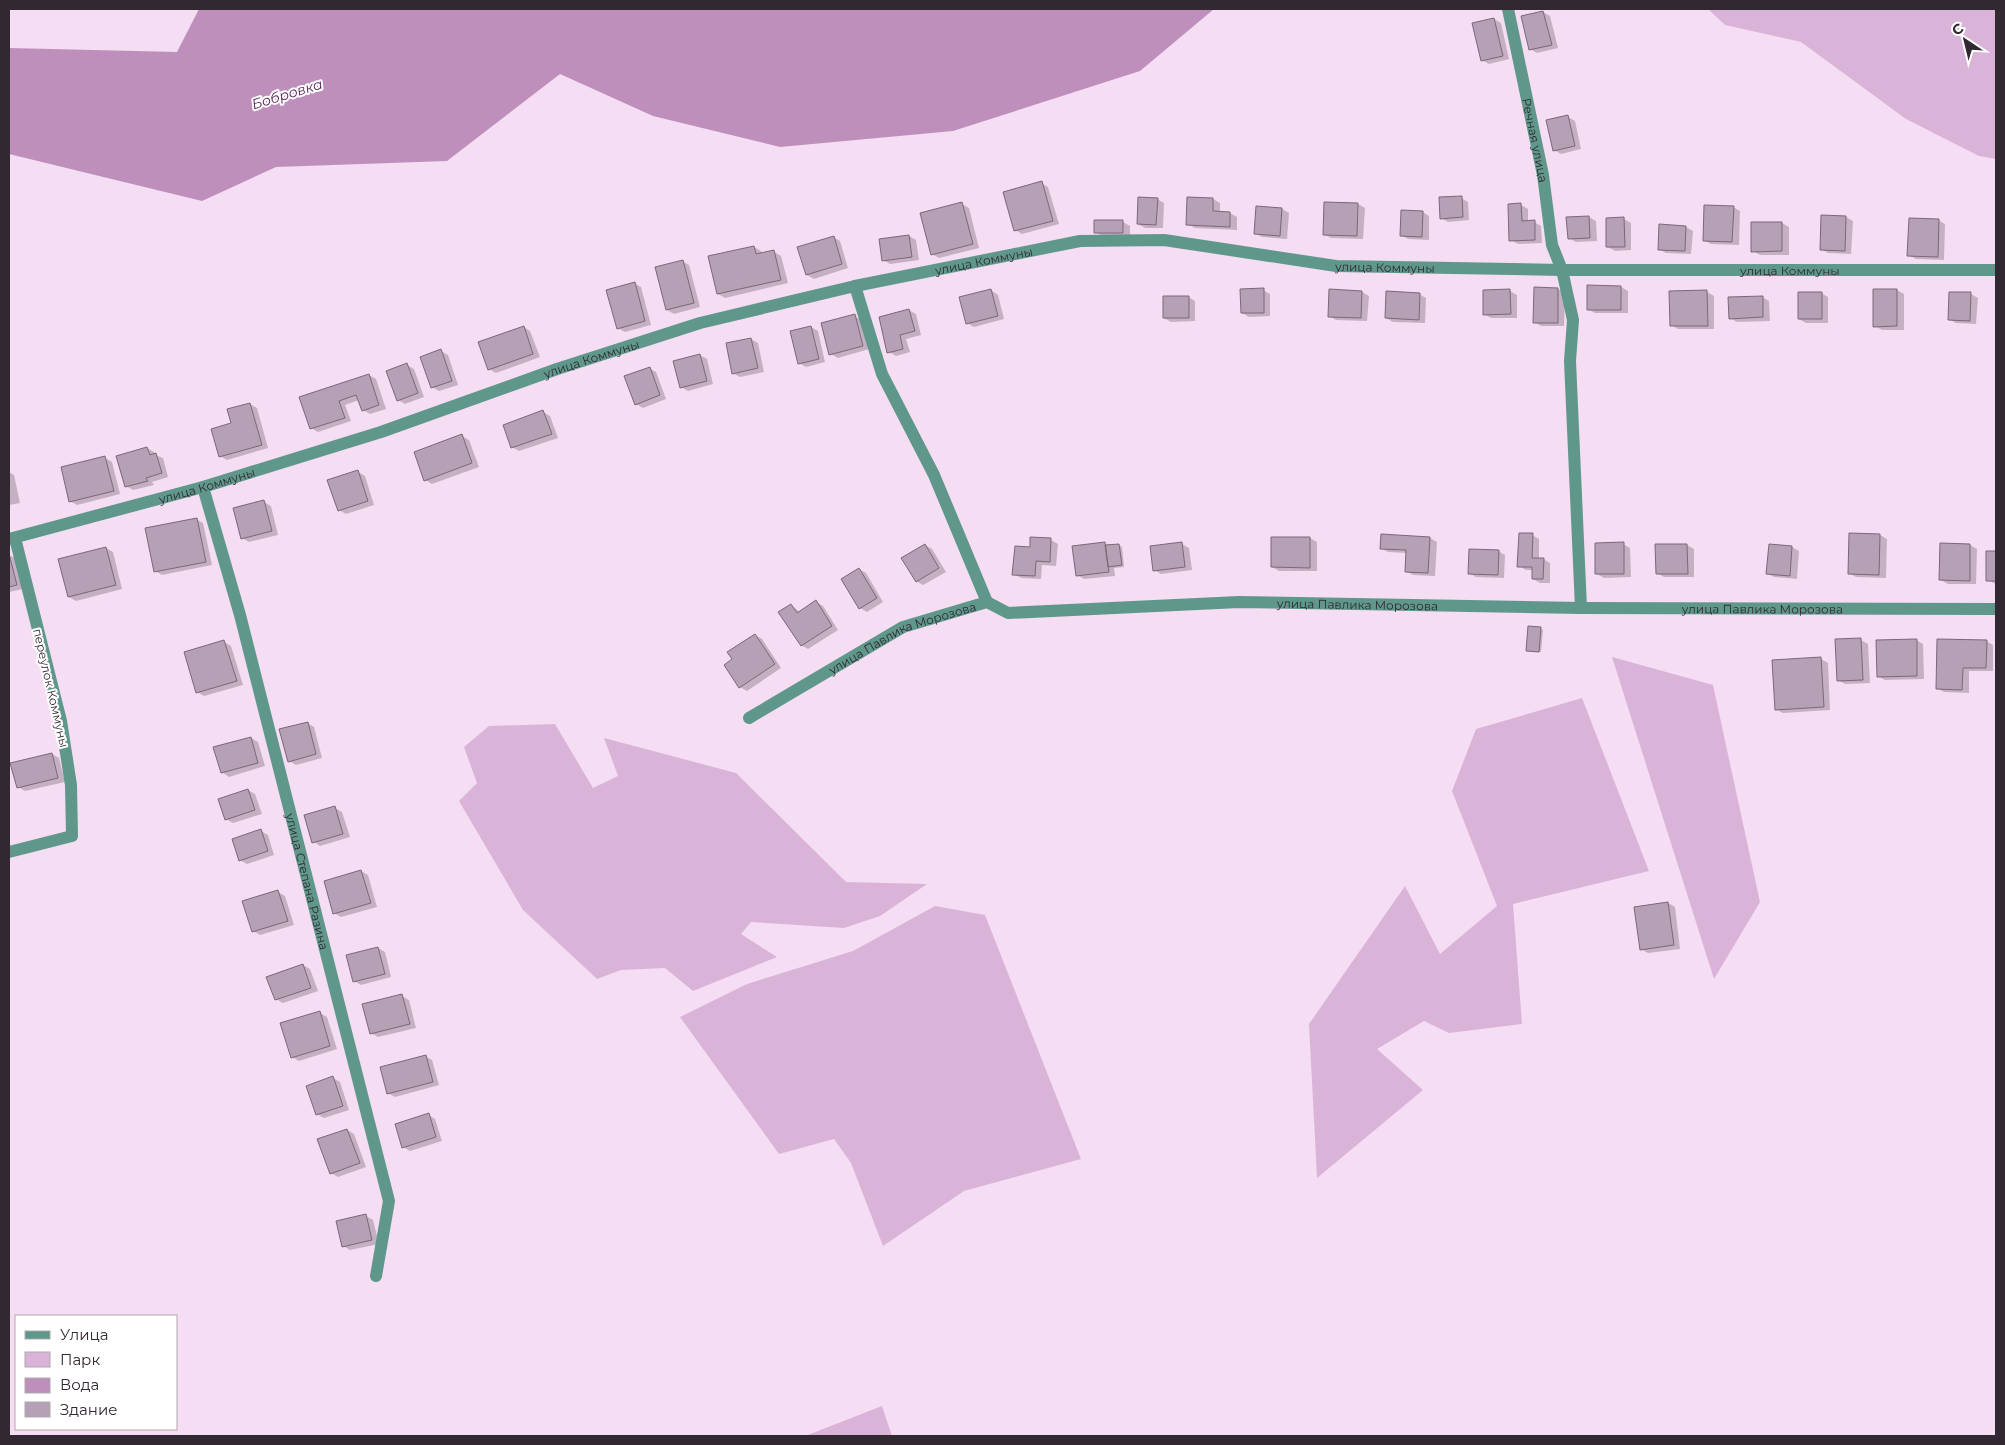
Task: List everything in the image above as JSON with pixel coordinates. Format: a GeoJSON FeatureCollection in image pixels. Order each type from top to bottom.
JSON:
{"type":"FeatureCollection","features":[{"type":"Feature","properties":{"kind":"street","name":"Речная улица"},"geometry":{"type":"LineString","coordinates":[[1508,9],[1543,176],[1552,245],[1562,270],[1573,320],[1570,361],[1581,608]]}},
{"type":"Feature","properties":{"kind":"street","name":"улица Коммуны"},"geometry":{"type":"LineString","coordinates":[[12,538],[203,487],[381,432],[557,369],[700,323],[855,286],[1080,241],[1164,240],[1336,266],[1562,270],[1996,270]]}},
{"type":"Feature","properties":{"kind":"street"},"geometry":{"type":"LineString","coordinates":[[855,286],[882,374],[934,475],[988,602]]}},
{"type":"Feature","properties":{"kind":"street","name":"улица Степана Разина"},"geometry":{"type":"LineString","coordinates":[[203,487],[240,615],[390,1201],[376,1276]]}},
{"type":"Feature","properties":{"kind":"street","name":"переулок Коммуны"},"geometry":{"type":"LineString","coordinates":[[9,852],[72,836],[70,785],[61,721],[12,538]]}},
{"type":"Feature","properties":{"kind":"street","name":"улица Павлика Морозова"},"geometry":{"type":"LineString","coordinates":[[749,718],[903,627],[988,602],[1008,613],[1239,602],[1581,608],[1996,609]]}},
{"type":"Feature","properties":{"kind":"green space"},"geometry":{"type":"Polygon","coordinates":[[[1708,9],[1996,9],[1996,159],[1979,156],[1906,119],[1801,42],[1725,25],[1708,9]]]}},
{"type":"Feature","properties":{"kind":"green space"},"geometry":{"type":"Polygon","coordinates":[[[1612,657],[1713,685],[1760,902],[1714,979],[1612,657]]]}},
{"type":"Feature","properties":{"kind":"green space"},"geometry":{"type":"Polygon","coordinates":[[[1582,698],[1649,871],[1513,904],[1522,1024],[1449,1033],[1424,1021],[1377,1049],[1423,1090],[1317,1178],[1309,1024],[1405,886],[1440,954],[1497,906],[1452,791],[1476,729],[1582,698]]]}},
{"type":"Feature","properties":{"kind":"green space"},"geometry":{"type":"Polygon","coordinates":[[[555,724],[593,788],[618,776],[604,738],[736,773],[846,882],[927,884],[880,916],[844,928],[751,922],[741,934],[777,957],[693,991],[665,968],[621,970],[597,979],[523,910],[459,801],[477,783],[464,747],[489,726],[555,724]]]}},
{"type":"Feature","properties":{"kind":"green space"},"geometry":{"type":"Polygon","coordinates":[[[935,906],[985,915],[1081,1159],[964,1191],[883,1246],[851,1163],[834,1139],[779,1154],[680,1017],[747,984],[853,951],[935,906]]]}},
{"type":"Feature","properties":{"kind":"green space"},"geometry":{"type":"Polygon","coordinates":[[[882,1406],[892,1436],[805,1436],[882,1406]]]}},
{"type":"Feature","properties":{"kind":"water","name":"Бобровка"},"geometry":{"type":"Polygon","coordinates":[[[199,9],[1214,9],[1140,71],[953,131],[780,147],[653,116],[560,74],[447,161],[276,167],[202,201],[9,154],[9,48],[177,52],[199,9]]]}},
{"type":"Feature","properties":{"kind":"building"},"geometry":{"type":"Polygon","coordinates":[[[1543,11],[1552,45],[1529,50],[1521,16],[1543,11]]]}},
{"type":"Feature","properties":{"kind":"building"},"geometry":{"type":"Polygon","coordinates":[[[1494,18],[1503,56],[1481,61],[1472,23],[1494,18]]]}},
{"type":"Feature","properties":{"kind":"building"},"geometry":{"type":"Polygon","coordinates":[[[1568,115],[1575,146],[1553,151],[1546,120],[1568,115]]]}},
{"type":"Feature","properties":{"kind":"building"},"geometry":{"type":"Polygon","coordinates":[[[1042,181],[1053,221],[1014,231],[1003,192],[1042,181]]]}},
{"type":"Feature","properties":{"kind":"building"},"geometry":{"type":"Polygon","coordinates":[[[1462,196],[1463,217],[1440,219],[1439,197],[1462,196]]]}},
{"type":"Feature","properties":{"kind":"building"},"geometry":{"type":"Polygon","coordinates":[[[1138,197],[1158,198],[1156,225],[1137,224],[1138,197]]]}},
{"type":"Feature","properties":{"kind":"building"},"geometry":{"type":"Polygon","coordinates":[[[1187,197],[1213,198],[1213,211],[1230,212],[1230,227],[1186,225],[1187,197]]]}},
{"type":"Feature","properties":{"kind":"building"},"geometry":{"type":"Polygon","coordinates":[[[962,202],[973,244],[931,255],[920,213],[962,202]]]}},
{"type":"Feature","properties":{"kind":"building"},"geometry":{"type":"Polygon","coordinates":[[[1324,202],[1358,203],[1357,236],[1323,235],[1324,202]]]}},
{"type":"Feature","properties":{"kind":"building"},"geometry":{"type":"Polygon","coordinates":[[[1521,203],[1522,221],[1535,220],[1535,240],[1509,241],[1508,204],[1521,203]]]}},
{"type":"Feature","properties":{"kind":"building"},"geometry":{"type":"Polygon","coordinates":[[[1704,205],[1734,206],[1732,242],[1703,241],[1704,205]]]}},
{"type":"Feature","properties":{"kind":"building"},"geometry":{"type":"Polygon","coordinates":[[[1256,206],[1282,208],[1280,236],[1254,234],[1256,206]]]}},
{"type":"Feature","properties":{"kind":"building"},"geometry":{"type":"Polygon","coordinates":[[[1401,210],[1423,211],[1422,237],[1400,236],[1401,210]]]}},
{"type":"Feature","properties":{"kind":"building"},"geometry":{"type":"Polygon","coordinates":[[[1821,215],[1846,216],[1845,251],[1820,250],[1821,215]]]}},
{"type":"Feature","properties":{"kind":"building"},"geometry":{"type":"Polygon","coordinates":[[[1589,216],[1590,238],[1568,239],[1566,217],[1589,216]]]}},
{"type":"Feature","properties":{"kind":"building"},"geometry":{"type":"Polygon","coordinates":[[[1624,217],[1625,247],[1606,247],[1606,218],[1624,217]]]}},
{"type":"Feature","properties":{"kind":"building"},"geometry":{"type":"Polygon","coordinates":[[[1909,218],[1939,219],[1938,257],[1907,256],[1909,218]]]}},
{"type":"Feature","properties":{"kind":"building"},"geometry":{"type":"Polygon","coordinates":[[[1094,220],[1123,220],[1123,233],[1094,233],[1094,220]]]}},
{"type":"Feature","properties":{"kind":"building"},"geometry":{"type":"Polygon","coordinates":[[[1751,222],[1782,222],[1782,251],[1751,252],[1751,222]]]}},
{"type":"Feature","properties":{"kind":"building"},"geometry":{"type":"Polygon","coordinates":[[[1659,224],[1686,226],[1685,251],[1658,250],[1659,224]]]}},
{"type":"Feature","properties":{"kind":"building"},"geometry":{"type":"Polygon","coordinates":[[[909,235],[912,257],[882,261],[879,239],[909,235]]]}},
{"type":"Feature","properties":{"kind":"building"},"geometry":{"type":"Polygon","coordinates":[[[834,236],[842,264],[806,275],[797,247],[834,236]]]}},
{"type":"Feature","properties":{"kind":"building"},"geometry":{"type":"Polygon","coordinates":[[[754,246],[756,254],[774,250],[781,280],[717,294],[708,256],[754,246]]]}},
{"type":"Feature","properties":{"kind":"building"},"geometry":{"type":"Polygon","coordinates":[[[683,260],[694,303],[666,310],[655,267],[683,260]]]}},
{"type":"Feature","properties":{"kind":"building"},"geometry":{"type":"Polygon","coordinates":[[[635,282],[645,321],[617,329],[606,290],[635,282]]]}},
{"type":"Feature","properties":{"kind":"building"},"geometry":{"type":"Polygon","coordinates":[[[1587,285],[1621,286],[1621,310],[1587,310],[1587,285]]]}},
{"type":"Feature","properties":{"kind":"building"},"geometry":{"type":"Polygon","coordinates":[[[1534,287],[1558,288],[1558,323],[1533,323],[1534,287]]]}},
{"type":"Feature","properties":{"kind":"building"},"geometry":{"type":"Polygon","coordinates":[[[1264,288],[1264,313],[1241,313],[1240,289],[1264,288]]]}},
{"type":"Feature","properties":{"kind":"building"},"geometry":{"type":"Polygon","coordinates":[[[991,289],[998,316],[966,324],[959,297],[991,289]]]}},
{"type":"Feature","properties":{"kind":"building"},"geometry":{"type":"Polygon","coordinates":[[[1329,289],[1362,291],[1361,318],[1328,317],[1329,289]]]}},
{"type":"Feature","properties":{"kind":"building"},"geometry":{"type":"Polygon","coordinates":[[[1510,289],[1511,314],[1483,315],[1483,290],[1510,289]]]}},
{"type":"Feature","properties":{"kind":"building"},"geometry":{"type":"Polygon","coordinates":[[[1873,289],[1897,289],[1897,326],[1873,327],[1873,289]]]}},
{"type":"Feature","properties":{"kind":"building"},"geometry":{"type":"Polygon","coordinates":[[[1707,290],[1708,326],[1670,326],[1669,291],[1707,290]]]}},
{"type":"Feature","properties":{"kind":"building"},"geometry":{"type":"Polygon","coordinates":[[[1386,291],[1420,293],[1419,320],[1385,318],[1386,291]]]}},
{"type":"Feature","properties":{"kind":"building"},"geometry":{"type":"Polygon","coordinates":[[[1798,292],[1822,292],[1822,319],[1798,319],[1798,292]]]}},
{"type":"Feature","properties":{"kind":"building"},"geometry":{"type":"Polygon","coordinates":[[[1949,292],[1971,292],[1970,321],[1948,320],[1949,292]]]}},
{"type":"Feature","properties":{"kind":"building"},"geometry":{"type":"Polygon","coordinates":[[[1163,296],[1189,296],[1189,318],[1163,318],[1163,296]]]}},
{"type":"Feature","properties":{"kind":"building"},"geometry":{"type":"Polygon","coordinates":[[[1763,296],[1763,317],[1729,319],[1728,297],[1763,296]]]}},
{"type":"Feature","properties":{"kind":"building"},"geometry":{"type":"Polygon","coordinates":[[[909,309],[915,331],[900,335],[903,349],[887,353],[879,317],[909,309]]]}},
{"type":"Feature","properties":{"kind":"building"},"geometry":{"type":"Polygon","coordinates":[[[855,314],[863,346],[829,355],[821,323],[855,314]]]}},
{"type":"Feature","properties":{"kind":"building"},"geometry":{"type":"Polygon","coordinates":[[[524,326],[533,354],[488,370],[478,342],[524,326]]]}},
{"type":"Feature","properties":{"kind":"building"},"geometry":{"type":"Polygon","coordinates":[[[811,326],[819,359],[798,364],[790,331],[811,326]]]}},
{"type":"Feature","properties":{"kind":"building"},"geometry":{"type":"Polygon","coordinates":[[[751,338],[758,368],[732,374],[726,343],[751,338]]]}},
{"type":"Feature","properties":{"kind":"building"},"geometry":{"type":"Polygon","coordinates":[[[441,349],[452,381],[431,388],[420,357],[441,349]]]}},
{"type":"Feature","properties":{"kind":"building"},"geometry":{"type":"Polygon","coordinates":[[[700,354],[707,381],[680,388],[673,361],[700,354]]]}},
{"type":"Feature","properties":{"kind":"building"},"geometry":{"type":"Polygon","coordinates":[[[407,363],[418,393],[397,401],[386,371],[407,363]]]}},
{"type":"Feature","properties":{"kind":"building"},"geometry":{"type":"Polygon","coordinates":[[[650,367],[660,395],[635,405],[624,376],[650,367]]]}},
{"type":"Feature","properties":{"kind":"building"},"geometry":{"type":"Polygon","coordinates":[[[369,374],[379,405],[362,411],[356,395],[339,401],[345,418],[310,429],[299,397],[369,374]]]}},
{"type":"Feature","properties":{"kind":"building"},"geometry":{"type":"Polygon","coordinates":[[[250,403],[262,445],[219,457],[211,429],[231,423],[227,409],[250,403]]]}},
{"type":"Feature","properties":{"kind":"building"},"geometry":{"type":"Polygon","coordinates":[[[543,410],[552,434],[511,448],[503,425],[543,410]]]}},
{"type":"Feature","properties":{"kind":"building"},"geometry":{"type":"Polygon","coordinates":[[[462,434],[472,463],[424,481],[414,452],[462,434]]]}},
{"type":"Feature","properties":{"kind":"building"},"geometry":{"type":"Polygon","coordinates":[[[147,447],[150,455],[156,453],[162,473],[146,478],[148,481],[125,487],[116,456],[147,447]]]}},
{"type":"Feature","properties":{"kind":"building"},"geometry":{"type":"Polygon","coordinates":[[[105,456],[114,491],[69,502],[61,467],[105,456]]]}},
{"type":"Feature","properties":{"kind":"building"},"geometry":{"type":"Polygon","coordinates":[[[358,470],[368,501],[338,511],[327,480],[358,470]]]}},
{"type":"Feature","properties":{"kind":"building"},"geometry":{"type":"Polygon","coordinates":[[[264,500],[272,531],[241,539],[233,508],[264,500]]]}},
{"type":"Feature","properties":{"kind":"building"},"geometry":{"type":"Polygon","coordinates":[[[197,518],[206,562],[154,572],[145,528],[197,518]]]}},
{"type":"Feature","properties":{"kind":"building"},"geometry":{"type":"Polygon","coordinates":[[[1519,533],[1533,533],[1532,558],[1544,558],[1543,579],[1532,579],[1532,567],[1517,567],[1519,533]]]}},
{"type":"Feature","properties":{"kind":"building"},"geometry":{"type":"Polygon","coordinates":[[[1849,533],[1880,534],[1879,575],[1848,574],[1849,533]]]}},
{"type":"Feature","properties":{"kind":"building"},"geometry":{"type":"Polygon","coordinates":[[[1381,534],[1430,537],[1428,573],[1405,572],[1406,550],[1380,549],[1381,534]]]}},
{"type":"Feature","properties":{"kind":"building"},"geometry":{"type":"Polygon","coordinates":[[[1030,537],[1051,538],[1050,562],[1036,561],[1035,576],[1012,575],[1015,546],[1030,547],[1030,537]]]}},
{"type":"Feature","properties":{"kind":"building"},"geometry":{"type":"Polygon","coordinates":[[[1271,537],[1310,537],[1310,568],[1271,567],[1271,537]]]}},
{"type":"Feature","properties":{"kind":"building"},"geometry":{"type":"Polygon","coordinates":[[[1105,542],[1109,572],[1076,576],[1072,546],[1105,542]]]}},
{"type":"Feature","properties":{"kind":"building"},"geometry":{"type":"Polygon","coordinates":[[[1182,542],[1185,567],[1153,571],[1150,546],[1182,542]]]}},
{"type":"Feature","properties":{"kind":"building"},"geometry":{"type":"Polygon","coordinates":[[[1624,542],[1624,574],[1595,574],[1595,543],[1624,542]]]}},
{"type":"Feature","properties":{"kind":"building"},"geometry":{"type":"Polygon","coordinates":[[[1940,543],[1970,544],[1970,581],[1939,580],[1940,543]]]}},
{"type":"Feature","properties":{"kind":"building"},"geometry":{"type":"Polygon","coordinates":[[[925,544],[939,568],[916,582],[901,558],[925,544]]]}},
{"type":"Feature","properties":{"kind":"building"},"geometry":{"type":"Polygon","coordinates":[[[1119,544],[1122,565],[1108,567],[1105,545],[1119,544]]]}},
{"type":"Feature","properties":{"kind":"building"},"geometry":{"type":"Polygon","coordinates":[[[1655,544],[1687,544],[1688,574],[1656,574],[1655,544]]]}},
{"type":"Feature","properties":{"kind":"building"},"geometry":{"type":"Polygon","coordinates":[[[1769,544],[1792,546],[1790,576],[1766,574],[1769,544]]]}},
{"type":"Feature","properties":{"kind":"building"},"geometry":{"type":"Polygon","coordinates":[[[106,547],[116,585],[68,597],[58,559],[106,547]]]}},
{"type":"Feature","properties":{"kind":"building"},"geometry":{"type":"Polygon","coordinates":[[[1469,549],[1499,550],[1498,575],[1468,574],[1469,549]]]}},
{"type":"Feature","properties":{"kind":"building"},"geometry":{"type":"Polygon","coordinates":[[[1986,551],[1996,551],[1996,581],[1986,581],[1986,551]]]}},
{"type":"Feature","properties":{"kind":"building"},"geometry":{"type":"Polygon","coordinates":[[[9,554],[17,585],[9,587],[9,554]]]}},
{"type":"Feature","properties":{"kind":"building"},"geometry":{"type":"Polygon","coordinates":[[[859,568],[877,598],[859,609],[841,579],[859,568]]]}},
{"type":"Feature","properties":{"kind":"building"},"geometry":{"type":"Polygon","coordinates":[[[816,600],[832,626],[801,646],[778,612],[791,604],[797,613],[816,600]]]}},
{"type":"Feature","properties":{"kind":"building"},"geometry":{"type":"Polygon","coordinates":[[[1528,626],[1541,627],[1539,652],[1526,651],[1528,626]]]}},
{"type":"Feature","properties":{"kind":"building"},"geometry":{"type":"Polygon","coordinates":[[[755,634],[775,664],[739,688],[724,665],[732,659],[727,652],[755,634]]]}},
{"type":"Feature","properties":{"kind":"building"},"geometry":{"type":"Polygon","coordinates":[[[1861,638],[1863,680],[1837,681],[1835,639],[1861,638]]]}},
{"type":"Feature","properties":{"kind":"building"},"geometry":{"type":"Polygon","coordinates":[[[1917,639],[1917,676],[1877,677],[1876,640],[1917,639]]]}},
{"type":"Feature","properties":{"kind":"building"},"geometry":{"type":"Polygon","coordinates":[[[1937,639],[1987,640],[1986,668],[1963,668],[1962,690],[1936,689],[1937,639]]]}},
{"type":"Feature","properties":{"kind":"building"},"geometry":{"type":"Polygon","coordinates":[[[224,640],[237,681],[196,693],[184,652],[224,640]]]}},
{"type":"Feature","properties":{"kind":"building"},"geometry":{"type":"Polygon","coordinates":[[[1821,657],[1824,707],[1775,710],[1772,660],[1821,657]]]}},
{"type":"Feature","properties":{"kind":"building"},"geometry":{"type":"Polygon","coordinates":[[[308,722],[316,754],[288,762],[279,729],[308,722]]]}},
{"type":"Feature","properties":{"kind":"building"},"geometry":{"type":"Polygon","coordinates":[[[251,737],[258,763],[221,773],[213,747],[251,737]]]}},
{"type":"Feature","properties":{"kind":"building"},"geometry":{"type":"Polygon","coordinates":[[[52,753],[58,778],[17,788],[10,763],[52,753]]]}},
{"type":"Feature","properties":{"kind":"building"},"geometry":{"type":"Polygon","coordinates":[[[248,789],[255,810],[225,820],[218,799],[248,789]]]}},
{"type":"Feature","properties":{"kind":"building"},"geometry":{"type":"Polygon","coordinates":[[[335,806],[343,834],[312,843],[304,815],[335,806]]]}},
{"type":"Feature","properties":{"kind":"building"},"geometry":{"type":"Polygon","coordinates":[[[261,829],[268,851],[239,861],[232,839],[261,829]]]}},
{"type":"Feature","properties":{"kind":"building"},"geometry":{"type":"Polygon","coordinates":[[[361,870],[371,903],[333,914],[324,881],[361,870]]]}},
{"type":"Feature","properties":{"kind":"building"},"geometry":{"type":"Polygon","coordinates":[[[278,890],[288,921],[252,932],[242,901],[278,890]]]}},
{"type":"Feature","properties":{"kind":"building"},"geometry":{"type":"Polygon","coordinates":[[[1668,902],[1674,945],[1640,950],[1634,907],[1668,902]]]}},
{"type":"Feature","properties":{"kind":"building"},"geometry":{"type":"Polygon","coordinates":[[[378,947],[385,974],[353,982],[346,955],[378,947]]]}},
{"type":"Feature","properties":{"kind":"building"},"geometry":{"type":"Polygon","coordinates":[[[303,964],[311,988],[275,1000],[266,977],[303,964]]]}},
{"type":"Feature","properties":{"kind":"building"},"geometry":{"type":"Polygon","coordinates":[[[402,994],[410,1024],[370,1034],[362,1004],[402,994]]]}},
{"type":"Feature","properties":{"kind":"building"},"geometry":{"type":"Polygon","coordinates":[[[320,1011],[330,1046],[291,1058],[280,1023],[320,1011]]]}},
{"type":"Feature","properties":{"kind":"building"},"geometry":{"type":"Polygon","coordinates":[[[426,1055],[433,1082],[387,1094],[380,1067],[426,1055]]]}},
{"type":"Feature","properties":{"kind":"building"},"geometry":{"type":"Polygon","coordinates":[[[333,1076],[343,1106],[316,1115],[306,1086],[333,1076]]]}},
{"type":"Feature","properties":{"kind":"building"},"geometry":{"type":"Polygon","coordinates":[[[429,1113],[436,1137],[402,1148],[395,1124],[429,1113]]]}},
{"type":"Feature","properties":{"kind":"building"},"geometry":{"type":"Polygon","coordinates":[[[347,1129],[360,1163],[330,1174],[317,1139],[347,1129]]]}},
{"type":"Feature","properties":{"kind":"building"},"geometry":{"type":"Polygon","coordinates":[[[366,1214],[372,1240],[342,1247],[336,1221],[366,1214]]]}}]}
